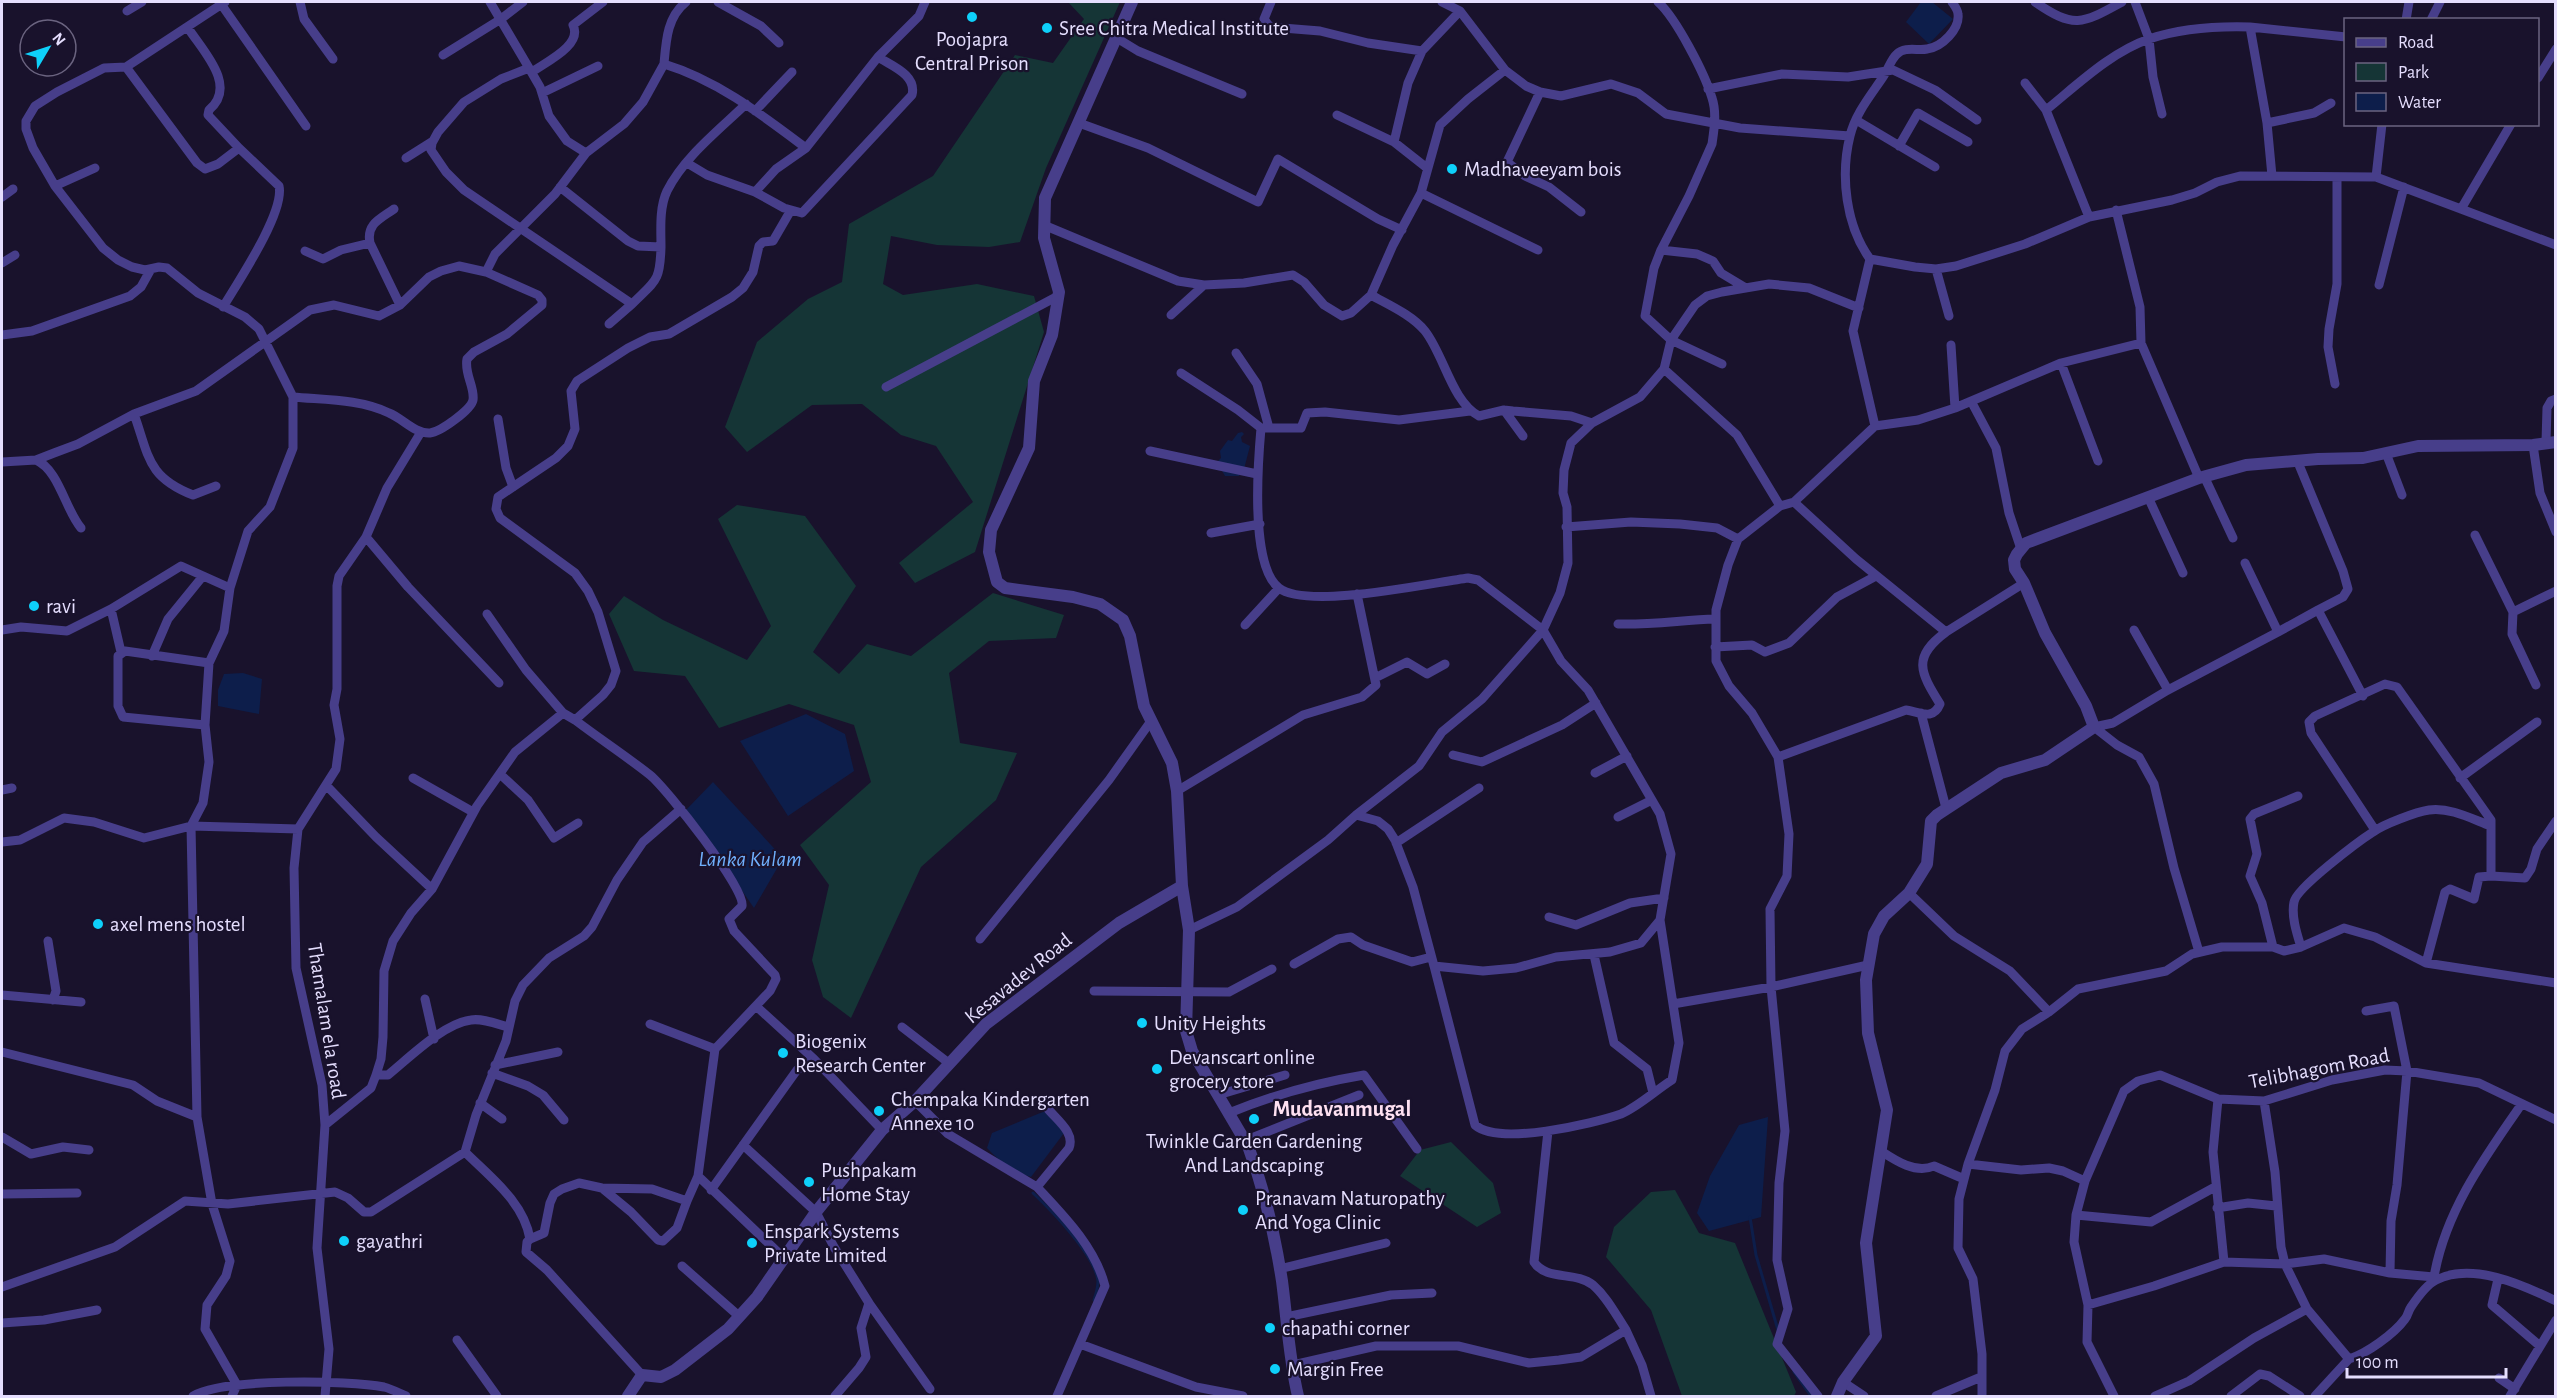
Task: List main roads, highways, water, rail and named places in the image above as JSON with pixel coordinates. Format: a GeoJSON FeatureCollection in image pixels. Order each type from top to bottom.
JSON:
{"type":"FeatureCollection","features":[{"type":"Feature","properties":{"kind":"water"},"geometry":{"type":"Polygon","coordinates":[[[1921,2],[1932,2],[1953,19],[1929,44],[1906,22],[1921,2]]]}},
{"type":"Feature","properties":{"kind":"water"},"geometry":{"type":"Polygon","coordinates":[[[1238,433],[1244,434],[1241,437],[1242,442],[1250,446],[1244,469],[1239,476],[1225,476],[1217,462],[1221,458],[1220,451],[1228,440],[1232,441],[1238,433]]]}},
{"type":"Feature","properties":{"kind":"water"},"geometry":{"type":"Polygon","coordinates":[[[243,673],[262,679],[259,714],[218,706],[218,690],[224,674],[243,673]]]}},
{"type":"Feature","properties":{"kind":"water"},"geometry":{"type":"Polygon","coordinates":[[[806,714],[845,734],[854,771],[788,816],[740,741],[806,714]]]}},
{"type":"Feature","properties":{"kind":"water","name":"Lanka Kulam"},"geometry":{"type":"Polygon","coordinates":[[[713,782],[783,858],[754,908],[686,810],[713,782]]]}},
{"type":"Feature","properties":{"kind":"water"},"geometry":{"type":"Polygon","coordinates":[[[1045,1111],[1064,1133],[1031,1177],[1007,1165],[987,1148],[992,1133],[1045,1111]]]}},
{"type":"Feature","properties":{"kind":"water"},"geometry":{"type":"Polygon","coordinates":[[[1768,1117],[1761,1217],[1709,1231],[1697,1213],[1710,1176],[1739,1125],[1768,1117]]]}},
{"type":"Feature","properties":{"kind":"waterway"},"geometry":{"type":"LineString","coordinates":[[1033,1193],[1072,1234],[1089,1259],[1098,1281],[1094,1300]]}},
{"type":"Feature","properties":{"kind":"waterway"},"geometry":{"type":"LineString","coordinates":[[1750,1217],[1756,1255],[1778,1330]]}},
{"type":"Feature","properties":{"kind":"waterway"},"geometry":{"type":"LineString","coordinates":[[1794,1372],[1811,1396]]}},
{"type":"Feature","properties":{"kind":"place","name":"Poojapra Central Prison"},"geometry":{"type":"Point","coordinates":[972,17]}},
{"type":"Feature","properties":{"kind":"place","name":"Sree Chitra Medical Institute"},"geometry":{"type":"Point","coordinates":[1047,28]}},
{"type":"Feature","properties":{"kind":"place","name":"Madhaveeyam bois"},"geometry":{"type":"Point","coordinates":[1452,169]}},
{"type":"Feature","properties":{"kind":"place","name":"ravi"},"geometry":{"type":"Point","coordinates":[34,606]}},
{"type":"Feature","properties":{"kind":"place","name":"axel mens hostel"},"geometry":{"type":"Point","coordinates":[98,924]}},
{"type":"Feature","properties":{"kind":"place","name":"Unity Heights"},"geometry":{"type":"Point","coordinates":[1142,1023]}},
{"type":"Feature","properties":{"kind":"place","name":"Biogenix Research Center"},"geometry":{"type":"Point","coordinates":[783,1053]}},
{"type":"Feature","properties":{"kind":"place","name":"Devanscart online grocery store"},"geometry":{"type":"Point","coordinates":[1157,1069]}},
{"type":"Feature","properties":{"kind":"place","name":"Chempaka Kindergarten Annexe 10"},"geometry":{"type":"Point","coordinates":[879,1111]}},
{"type":"Feature","properties":{"kind":"place","name":"Twinkle Garden Gardening And Landscaping"},"geometry":{"type":"Point","coordinates":[1254,1119]}},
{"type":"Feature","properties":{"kind":"place","name":"Pushpakam Home Stay"},"geometry":{"type":"Point","coordinates":[809,1182]}},
{"type":"Feature","properties":{"kind":"place","name":"Pranavam Naturopathy And Yoga Clinic"},"geometry":{"type":"Point","coordinates":[1243,1210]}},
{"type":"Feature","properties":{"kind":"place","name":"gayathri"},"geometry":{"type":"Point","coordinates":[344,1241]}},
{"type":"Feature","properties":{"kind":"place","name":"Enspark Systems Private Limited"},"geometry":{"type":"Point","coordinates":[752,1243]}},
{"type":"Feature","properties":{"kind":"place","name":"chapathi corner"},"geometry":{"type":"Point","coordinates":[1270,1328]}},
{"type":"Feature","properties":{"kind":"place","name":"Margin Free"},"geometry":{"type":"Point","coordinates":[1275,1369]}},
{"type":"Feature","properties":{"kind":"district","name":"Mudavanmugal"},"geometry":{"type":"Point","coordinates":[1342,1108]}}]}
